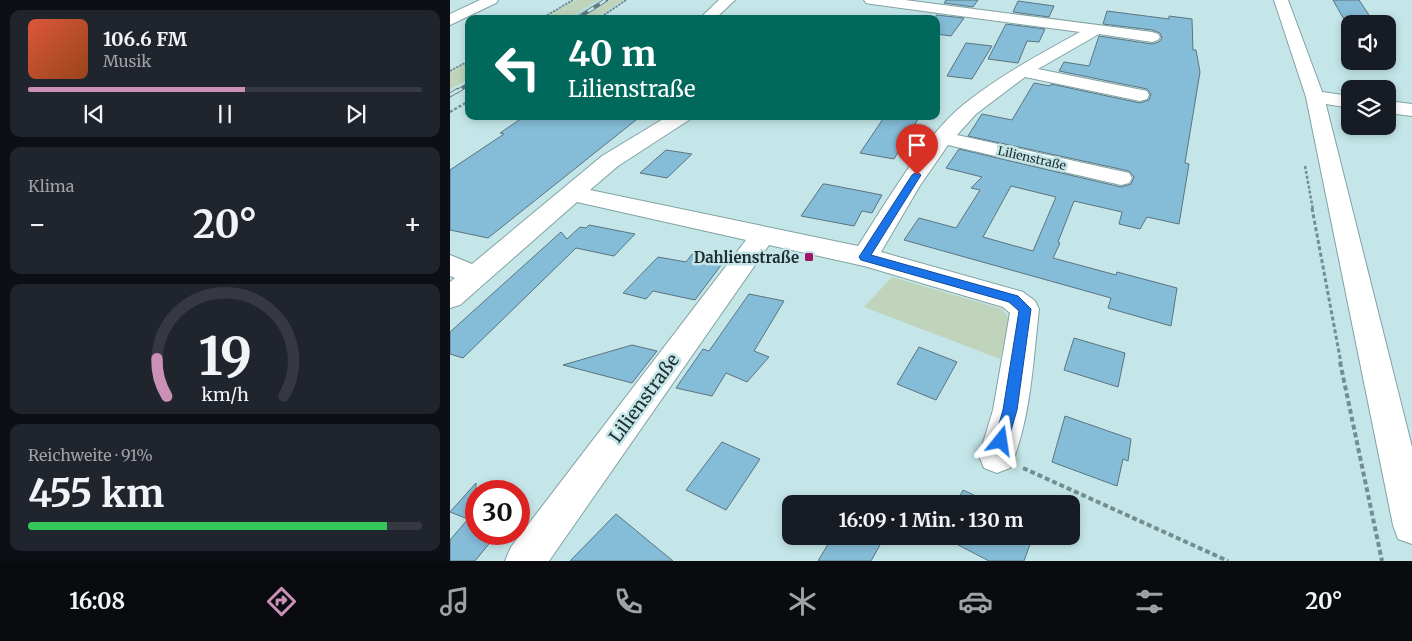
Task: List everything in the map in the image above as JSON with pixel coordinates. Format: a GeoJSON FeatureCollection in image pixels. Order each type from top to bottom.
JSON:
{"type":"FeatureCollection","features":[{"type":"Feature","properties":{"kind":"street"},"geometry":{"type":"LineString","coordinates":[[450,20],[491,0]]}},
{"type":"Feature","properties":{"kind":"street"},"geometry":{"type":"LineString","coordinates":[[711,15],[728,0]]}},
{"type":"Feature","properties":{"kind":"street"},"geometry":{"type":"LineString","coordinates":[[871,0],[925,3],[1152,37]]}},
{"type":"Feature","properties":{"kind":"street"},"geometry":{"type":"LineString","coordinates":[[1281,0],[1315,97],[1373,360],[1412,525]]}},
{"type":"Feature","properties":{"kind":"street"},"geometry":{"type":"LineString","coordinates":[[906,15],[925,3]]}},
{"type":"Feature","properties":{"kind":"street"},"geometry":{"type":"LineString","coordinates":[[450,6],[470,10]]}},
{"type":"Feature","properties":{"kind":"street"},"geometry":{"type":"LineString","coordinates":[[865,257],[908,187],[944,138],[969,110],[1022,71],[1096,29]]}},
{"type":"Feature","properties":{"kind":"street"},"geometry":{"type":"LineString","coordinates":[[1022,71],[1140,95]]}},
{"type":"Feature","properties":{"kind":"street"},"geometry":{"type":"LineString","coordinates":[[1315,97],[1341,101]]}},
{"type":"Feature","properties":{"kind":"street"},"geometry":{"type":"LineString","coordinates":[[1396,108],[1412,110]]}},
{"type":"Feature","properties":{"kind":"street"},"geometry":{"type":"LineString","coordinates":[[450,298],[610,161],[676,120]]}},
{"type":"Feature","properties":{"kind":"street","name":"Lilienstraße"},"geometry":{"type":"LineString","coordinates":[[944,138],[1121,178]]}},
{"type":"Feature","properties":{"kind":"street"},"geometry":{"type":"LineString","coordinates":[[572,194],[865,257],[1013,299],[1025,309],[1010,410],[997,456]]}},
{"type":"Feature","properties":{"kind":"street","name":"Lilienstraße"},"geometry":{"type":"LineString","coordinates":[[525,561],[763,235]]}},
{"type":"Feature","properties":{"kind":"street"},"geometry":{"type":"LineString","coordinates":[[450,264],[475,277]]}},
{"type":"Feature","properties":{"kind":"path"},"geometry":{"type":"LineString","coordinates":[[548,15],[573,0]]}},
{"type":"Feature","properties":{"kind":"path"},"geometry":{"type":"LineString","coordinates":[[604,15],[626,0]]}},
{"type":"Feature","properties":{"kind":"path"},"geometry":{"type":"LineString","coordinates":[[450,71],[465,63]]}},
{"type":"Feature","properties":{"kind":"path"},"geometry":{"type":"LineString","coordinates":[[450,112],[465,103]]}},
{"type":"Feature","properties":{"kind":"path"},"geometry":{"type":"LineString","coordinates":[[1304,163],[1331,317],[1382,561]]}},
{"type":"Feature","properties":{"kind":"path"},"geometry":{"type":"LineString","coordinates":[[997,456],[1228,561]]}},
{"type":"Feature","properties":{"kind":"shaded area"},"geometry":{"type":"Polygon","coordinates":[[[598,0],[611,0],[587,15],[574,15],[598,0]]]}},
{"type":"Feature","properties":{"kind":"green space"},"geometry":{"type":"Polygon","coordinates":[[[576,0],[598,0],[574,15],[551,15],[576,0]]]}},
{"type":"Feature","properties":{"kind":"green space"},"geometry":{"type":"Polygon","coordinates":[[[611,0],[623,0],[600,15],[587,15],[611,0]]]}},
{"type":"Feature","properties":{"kind":"green space"},"geometry":{"type":"Polygon","coordinates":[[[465,64],[465,81],[450,89],[450,73],[465,64]]]}},
{"type":"Feature","properties":{"kind":"green space"},"geometry":{"type":"Polygon","coordinates":[[[892,277],[1002,309],[1010,320],[1000,359],[864,307],[892,277]]]}},
{"type":"Feature","properties":{"kind":"building"},"geometry":{"type":"Polygon","coordinates":[[[946,0],[978,0],[973,7],[944,3],[946,0]]]}},
{"type":"Feature","properties":{"kind":"building"},"geometry":{"type":"Polygon","coordinates":[[[1333,0],[1359,0],[1369,15],[1341,15],[1333,0]]]}},
{"type":"Feature","properties":{"kind":"building"},"geometry":{"type":"Polygon","coordinates":[[[1018,1],[1054,6],[1049,17],[1013,12],[1018,1]]]}},
{"type":"Feature","properties":{"kind":"building"},"geometry":{"type":"Polygon","coordinates":[[[1107,11],[1169,19],[1169,16],[1192,19],[1193,50],[1196,50],[1200,72],[1185,163],[1189,164],[1179,224],[1147,217],[1140,229],[1119,224],[1122,212],[1074,201],[1053,258],[1116,275],[1117,272],[1177,288],[1171,326],[1108,308],[1111,298],[904,240],[919,218],[956,228],[980,190],[971,188],[982,177],[946,168],[959,149],[1121,187],[1131,184],[1134,177],[1129,171],[968,136],[982,114],[1012,120],[1034,83],[1050,86],[1051,84],[1140,103],[1149,100],[1151,94],[1147,89],[1059,71],[1064,62],[1089,66],[1099,36],[1152,44],[1159,42],[1162,38],[1160,33],[1152,30],[1103,24],[1107,11]],[[1011,186],[983,237],[1033,251],[1056,197],[1011,186]]]}},
{"type":"Feature","properties":{"kind":"building"},"geometry":{"type":"Polygon","coordinates":[[[940,15],[964,18],[951,36],[940,35],[940,15]]]}},
{"type":"Feature","properties":{"kind":"building"},"geometry":{"type":"Polygon","coordinates":[[[1006,24],[1045,29],[1039,42],[1027,41],[1018,63],[988,59],[1006,24]]]}},
{"type":"Feature","properties":{"kind":"building"},"geometry":{"type":"Polygon","coordinates":[[[966,43],[992,46],[972,79],[947,76],[966,43]]]}},
{"type":"Feature","properties":{"kind":"building"},"geometry":{"type":"Polygon","coordinates":[[[519,120],[636,120],[488,238],[450,230],[450,170],[504,134],[500,133],[519,120]]]}},
{"type":"Feature","properties":{"kind":"building"},"geometry":{"type":"Polygon","coordinates":[[[882,120],[918,120],[894,159],[860,153],[882,120]]]}},
{"type":"Feature","properties":{"kind":"building"},"geometry":{"type":"Polygon","coordinates":[[[666,150],[692,154],[667,178],[640,173],[666,150]]]}},
{"type":"Feature","properties":{"kind":"building"},"geometry":{"type":"Polygon","coordinates":[[[823,184],[882,195],[872,213],[862,211],[854,226],[801,216],[823,184]]]}},
{"type":"Feature","properties":{"kind":"building"},"geometry":{"type":"Polygon","coordinates":[[[589,225],[635,234],[614,256],[576,248],[463,358],[450,354],[450,332],[561,232],[567,239],[580,227],[586,228],[589,225]]]}},
{"type":"Feature","properties":{"kind":"building"},"geometry":{"type":"Polygon","coordinates":[[[693,253],[725,260],[695,300],[653,291],[646,299],[623,293],[658,257],[686,262],[693,253]]]}},
{"type":"Feature","properties":{"kind":"building"},"geometry":{"type":"Polygon","coordinates":[[[749,294],[784,301],[754,351],[769,357],[747,382],[726,373],[712,396],[676,388],[703,349],[709,351],[749,294]]]}},
{"type":"Feature","properties":{"kind":"building"},"geometry":{"type":"Polygon","coordinates":[[[1074,338],[1125,353],[1118,387],[1064,370],[1074,338]]]}},
{"type":"Feature","properties":{"kind":"building"},"geometry":{"type":"Polygon","coordinates":[[[632,345],[657,351],[632,383],[563,365],[632,345]]]}},
{"type":"Feature","properties":{"kind":"building"},"geometry":{"type":"Polygon","coordinates":[[[919,347],[957,362],[936,400],[897,384],[919,347]]]}},
{"type":"Feature","properties":{"kind":"building"},"geometry":{"type":"Polygon","coordinates":[[[1065,416],[1131,439],[1128,461],[1123,459],[1117,486],[1052,462],[1065,416]]]}},
{"type":"Feature","properties":{"kind":"building"},"geometry":{"type":"Polygon","coordinates":[[[722,442],[760,459],[726,510],[686,490],[722,442]]]}},
{"type":"Feature","properties":{"kind":"building"},"geometry":{"type":"Polygon","coordinates":[[[963,490],[974,495],[960,495],[963,490]]]}},
{"type":"Feature","properties":{"kind":"building"},"geometry":{"type":"Polygon","coordinates":[[[465,495],[465,518],[450,512],[465,495]]]}},
{"type":"Feature","properties":{"kind":"building"},"geometry":{"type":"Polygon","coordinates":[[[616,514],[673,561],[570,561],[616,514]]]}},
{"type":"Feature","properties":{"kind":"building"},"geometry":{"type":"Polygon","coordinates":[[[465,522],[465,545],[488,545],[475,561],[450,561],[450,540],[465,522]]]}},
{"type":"Feature","properties":{"kind":"building"},"geometry":{"type":"Polygon","coordinates":[[[828,545],[880,545],[871,561],[818,561],[828,545]]]}},
{"type":"Feature","properties":{"kind":"building"},"geometry":{"type":"Polygon","coordinates":[[[958,545],[1030,545],[1024,561],[989,561],[958,545]]]}},
{"type":"Feature","properties":{"kind":"railway"},"geometry":{"type":"LineString","coordinates":[[582,15],[606,0]]}},
{"type":"Feature","properties":{"kind":"railway"},"geometry":{"type":"LineString","coordinates":[[456,92],[465,86]]}},
{"type":"Feature","properties":{"kind":"railway"},"geometry":{"type":"LineString","coordinates":[[450,95],[458,90]]}},
{"type":"Feature","properties":{"kind":"place","name":"Dahlienstraße"},"geometry":{"type":"Point","coordinates":[809,257]}},
{"type":"Feature","properties":{"kind":"route"},"geometry":{"type":"LineString","coordinates":[[917,175],[865,257],[1013,299],[1025,309],[1010,410],[1001,441]]}}]}
